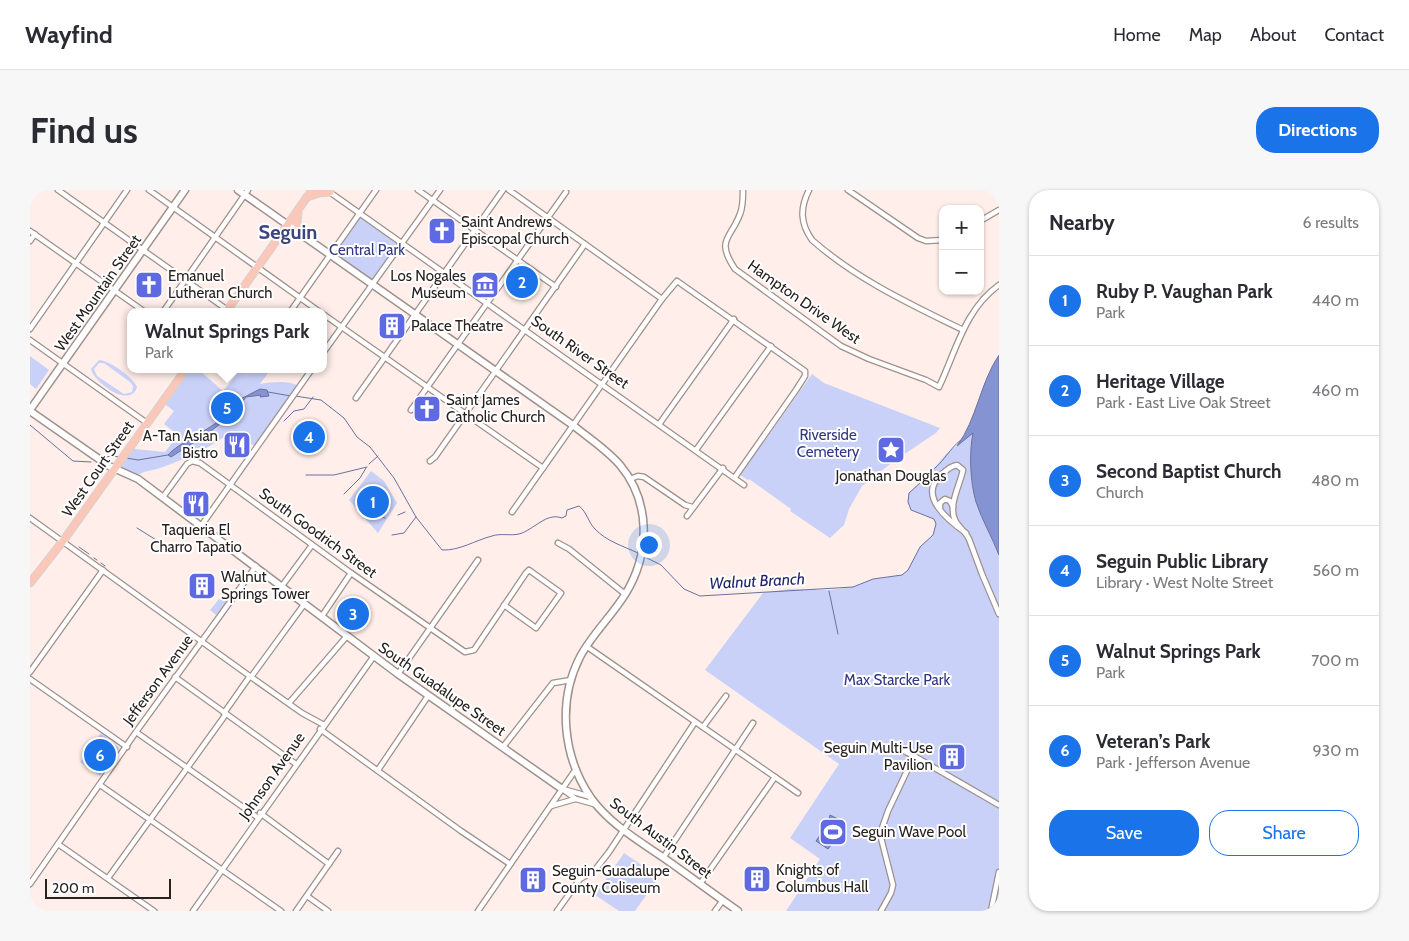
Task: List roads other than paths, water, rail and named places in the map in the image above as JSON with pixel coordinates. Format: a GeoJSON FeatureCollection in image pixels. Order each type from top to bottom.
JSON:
{"type":"FeatureCollection","features":[{"type":"Feature","properties":{"kind":"main road","name":"West Mountain Street"},"geometry":{"type":"LineString","coordinates":[[30,410],[185,190]]}},
{"type":"Feature","properties":{"kind":"main road","name":"South Austin Street"},"geometry":{"type":"LineString","coordinates":[[238,190],[246,192],[288,225],[574,426],[611,456],[630,479],[638,498],[644,524],[641,557],[634,577],[625,594],[586,646],[570,680],[566,702],[566,724],[576,769],[598,807],[624,830],[738,911]]}},
{"type":"Feature","properties":{"kind":"main road"},"geometry":{"type":"LineString","coordinates":[[230,308],[312,190]]}},
{"type":"Feature","properties":{"kind":"main road"},"geometry":{"type":"LineString","coordinates":[[307,198],[329,191]]}},
{"type":"Feature","properties":{"kind":"main road"},"geometry":{"type":"LineString","coordinates":[[298,210],[297,223],[301,233]]}},
{"type":"Feature","properties":{"kind":"main road","name":"West Court Street"},"geometry":{"type":"LineString","coordinates":[[30,583],[63,541],[183,373]]}},
{"type":"Feature","properties":{"kind":"main road","name":"South Guadalupe Street"},"geometry":{"type":"LineString","coordinates":[[30,410],[163,497],[428,696],[562,789]]}},
{"type":"Feature","properties":{"kind":"street"},"geometry":{"type":"LineString","coordinates":[[58,190],[224,308]]}},
{"type":"Feature","properties":{"kind":"street"},"geometry":{"type":"LineString","coordinates":[[30,330],[127,190]]}},
{"type":"Feature","properties":{"kind":"street"},"geometry":{"type":"LineString","coordinates":[[149,190],[315,308]]}},
{"type":"Feature","properties":{"kind":"street"},"geometry":{"type":"LineString","coordinates":[[293,308],[376,190]]}},
{"type":"Feature","properties":{"kind":"street"},"geometry":{"type":"LineString","coordinates":[[418,190],[556,287]]}},
{"type":"Feature","properties":{"kind":"street"},"geometry":{"type":"LineString","coordinates":[[327,348],[440,190]]}},
{"type":"Feature","properties":{"kind":"street"},"geometry":{"type":"LineString","coordinates":[[356,398],[502,190]]}},
{"type":"Feature","properties":{"kind":"street"},"geometry":{"type":"LineString","coordinates":[[509,190],[662,299]]}},
{"type":"Feature","properties":{"kind":"street","name":"Hampton Drive West"},"geometry":{"type":"LineString","coordinates":[[743,190],[740,214],[726,239],[727,255],[735,269],[841,346],[939,387],[956,352],[962,330]]}},
{"type":"Feature","properties":{"kind":"street"},"geometry":{"type":"LineString","coordinates":[[808,190],[802,210],[807,233],[812,240],[860,276],[898,298],[962,330],[982,299],[999,285]]}},
{"type":"Feature","properties":{"kind":"street"},"geometry":{"type":"LineString","coordinates":[[848,190],[918,238],[926,241],[939,240]]}},
{"type":"Feature","properties":{"kind":"street","name":"South River Street"},"geometry":{"type":"LineString","coordinates":[[329,191],[359,214],[660,423],[744,485]]}},
{"type":"Feature","properties":{"kind":"street"},"geometry":{"type":"LineString","coordinates":[[166,308],[246,192]]}},
{"type":"Feature","properties":{"kind":"street"},"geometry":{"type":"LineString","coordinates":[[411,410],[566,192]]}},
{"type":"Feature","properties":{"kind":"street"},"geometry":{"type":"LineString","coordinates":[[984,219],[999,210]]}},
{"type":"Feature","properties":{"kind":"street"},"geometry":{"type":"LineString","coordinates":[[30,231],[140,308]]}},
{"type":"Feature","properties":{"kind":"street"},"geometry":{"type":"LineString","coordinates":[[30,241],[35,234]]}},
{"type":"Feature","properties":{"kind":"street"},"geometry":{"type":"LineString","coordinates":[[430,461],[496,372],[585,244]]}},
{"type":"Feature","properties":{"kind":"street"},"geometry":{"type":"LineString","coordinates":[[512,512],[604,384],[662,299],[677,281],[803,368],[805,376],[735,477]]}},
{"type":"Feature","properties":{"kind":"street"},"geometry":{"type":"LineString","coordinates":[[327,316],[543,468]]}},
{"type":"Feature","properties":{"kind":"street"},"geometry":{"type":"LineString","coordinates":[[660,423],[734,319]]}},
{"type":"Feature","properties":{"kind":"street"},"geometry":{"type":"LineString","coordinates":[[30,340],[147,423]]}},
{"type":"Feature","properties":{"kind":"street"},"geometry":{"type":"LineString","coordinates":[[696,450],[771,346]]}},
{"type":"Feature","properties":{"kind":"street"},"geometry":{"type":"LineString","coordinates":[[201,526],[309,373]]}},
{"type":"Feature","properties":{"kind":"street","name":"South Goodrich Street"},"geometry":{"type":"LineString","coordinates":[[163,497],[184,467],[192,461],[200,463],[351,573],[463,651],[474,650],[504,605]]}},
{"type":"Feature","properties":{"kind":"street"},"geometry":{"type":"LineString","coordinates":[[954,511],[955,498],[963,470],[958,465],[948,468],[934,483],[934,497],[941,511],[966,533]]}},
{"type":"Feature","properties":{"kind":"street"},"geometry":{"type":"LineString","coordinates":[[686,516],[722,468]]}},
{"type":"Feature","properties":{"kind":"street"},"geometry":{"type":"LineString","coordinates":[[630,479],[638,476],[644,477],[685,506],[692,507]]}},
{"type":"Feature","properties":{"kind":"street"},"geometry":{"type":"LineString","coordinates":[[941,511],[940,504],[945,499],[952,503],[956,522],[966,533],[999,614]]}},
{"type":"Feature","properties":{"kind":"street"},"geometry":{"type":"LineString","coordinates":[[30,526],[32,519],[251,677],[324,724]]}},
{"type":"Feature","properties":{"kind":"street"},"geometry":{"type":"LineString","coordinates":[[558,543],[569,549],[625,594]]}},
{"type":"Feature","properties":{"kind":"street"},"geometry":{"type":"LineString","coordinates":[[282,586],[312,545]]}},
{"type":"Feature","properties":{"kind":"street"},"geometry":{"type":"LineString","coordinates":[[398,674],[478,560]]}},
{"type":"Feature","properties":{"kind":"street","name":"Jefferson Avenue"},"geometry":{"type":"LineString","coordinates":[[30,884],[136,732],[256,566]]}},
{"type":"Feature","properties":{"kind":"street"},"geometry":{"type":"LineString","coordinates":[[30,672],[103,570]]}},
{"type":"Feature","properties":{"kind":"street"},"geometry":{"type":"LineString","coordinates":[[529,570],[561,593],[536,628],[504,605],[529,570]]}},
{"type":"Feature","properties":{"kind":"street"},"geometry":{"type":"LineString","coordinates":[[322,616],[351,573]]}},
{"type":"Feature","properties":{"kind":"street"},"geometry":{"type":"LineString","coordinates":[[108,878],[305,604]]}},
{"type":"Feature","properties":{"kind":"street"},"geometry":{"type":"LineString","coordinates":[[289,703],[347,636]]}},
{"type":"Feature","properties":{"kind":"street"},"geometry":{"type":"LineString","coordinates":[[586,646],[798,793]]}},
{"type":"Feature","properties":{"kind":"street","name":"Johnson Avenue"},"geometry":{"type":"LineString","coordinates":[[192,911],[320,729],[374,656]]}},
{"type":"Feature","properties":{"kind":"street"},"geometry":{"type":"LineString","coordinates":[[176,677],[296,764]]}},
{"type":"Feature","properties":{"kind":"street"},"geometry":{"type":"LineString","coordinates":[[30,679],[127,747]]}},
{"type":"Feature","properties":{"kind":"street"},"geometry":{"type":"LineString","coordinates":[[503,747],[553,683],[570,680]]}},
{"type":"Feature","properties":{"kind":"street"},"geometry":{"type":"LineString","coordinates":[[378,770],[428,696]]}},
{"type":"Feature","properties":{"kind":"street"},"geometry":{"type":"LineString","coordinates":[[703,727],[726,696]]}},
{"type":"Feature","properties":{"kind":"street"},"geometry":{"type":"LineString","coordinates":[[557,911],[580,879],[592,872],[601,862],[695,722]]}},
{"type":"Feature","properties":{"kind":"street"},"geometry":{"type":"LineString","coordinates":[[663,858],[754,724]]}},
{"type":"Feature","properties":{"kind":"street"},"geometry":{"type":"LineString","coordinates":[[320,729],[510,864]]}},
{"type":"Feature","properties":{"kind":"street"},"geometry":{"type":"LineString","coordinates":[[136,732],[329,864]]}},
{"type":"Feature","properties":{"kind":"street"},"geometry":{"type":"LineString","coordinates":[[904,751],[999,805]]}},
{"type":"Feature","properties":{"kind":"street"},"geometry":{"type":"LineString","coordinates":[[881,911],[893,885],[880,834],[914,756]]}},
{"type":"Feature","properties":{"kind":"street"},"geometry":{"type":"LineString","coordinates":[[478,911],[576,769]]}},
{"type":"Feature","properties":{"kind":"street"},"geometry":{"type":"LineString","coordinates":[[700,884],[775,777]]}},
{"type":"Feature","properties":{"kind":"street"},"geometry":{"type":"LineString","coordinates":[[100,785],[281,911]]}},
{"type":"Feature","properties":{"kind":"street"},"geometry":{"type":"LineString","coordinates":[[562,789],[576,799],[598,807]]}},
{"type":"Feature","properties":{"kind":"street","name":"South Guadalupe Street"},"geometry":{"type":"LineString","coordinates":[[562,789],[591,797]]}},
{"type":"Feature","properties":{"kind":"street"},"geometry":{"type":"LineString","coordinates":[[550,807],[576,799]]}},
{"type":"Feature","properties":{"kind":"street"},"geometry":{"type":"LineString","coordinates":[[58,844],[153,911]]}},
{"type":"Feature","properties":{"kind":"street"},"geometry":{"type":"LineString","coordinates":[[296,911],[338,851]]}},
{"type":"Feature","properties":{"kind":"street"},"geometry":{"type":"LineString","coordinates":[[991,911],[999,872]]}},
{"type":"Feature","properties":{"kind":"street"},"geometry":{"type":"LineString","coordinates":[[307,896],[328,911]]}},
{"type":"Feature","properties":{"kind":"street"},"geometry":{"type":"LineString","coordinates":[[715,911],[722,900]]}},
{"type":"Feature","properties":{"kind":"water"},"geometry":{"type":"Polygon","coordinates":[[[999,355],[999,555],[981,515],[972,485],[971,449],[973,433],[957,446],[964,435],[987,377],[999,355]]]}},
{"type":"Feature","properties":{"kind":"water"},"geometry":{"type":"Polygon","coordinates":[[[260,389],[267,390],[269,396],[246,397],[230,415],[211,431],[171,457],[168,455],[174,449],[223,417],[230,410],[233,403],[260,389]]]}},
{"type":"Feature","properties":{"kind":"water","name":"Seguin Wave Pool"},"geometry":{"type":"Polygon","coordinates":[[[830,815],[840,820],[845,827],[828,849],[816,841],[828,824],[830,815]]]}},
{"type":"Feature","properties":{"kind":"waterway","name":"Walnut Branch"},"geometry":{"type":"LineString","coordinates":[[268,392],[291,396]]}},
{"type":"Feature","properties":{"kind":"waterway","name":"Walnut Branch"},"geometry":{"type":"LineString","coordinates":[[295,396],[321,400],[344,418],[357,437],[370,447],[394,478],[416,517],[442,550],[461,547],[495,535],[519,534],[545,519],[551,517],[562,518],[566,516],[567,510],[579,506],[593,526],[604,537],[638,553]]}},
{"type":"Feature","properties":{"kind":"waterway"},"geometry":{"type":"LineString","coordinates":[[284,421],[294,411],[304,409],[313,397]]}},
{"type":"Feature","properties":{"kind":"waterway","name":"Walnut Branch"},"geometry":{"type":"LineString","coordinates":[[30,425],[73,461],[91,462]]}},
{"type":"Feature","properties":{"kind":"waterway"},"geometry":{"type":"LineString","coordinates":[[187,432],[192,437]]}},
{"type":"Feature","properties":{"kind":"waterway","name":"Walnut Branch"},"geometry":{"type":"LineString","coordinates":[[643,556],[661,565],[684,589],[700,596],[853,587],[873,579],[902,575],[908,570],[920,547],[933,535],[936,524],[934,519],[911,510],[908,502],[909,493],[921,482],[925,473],[935,468],[961,440]]}},
{"type":"Feature","properties":{"kind":"waterway","name":"Walnut Branch"},"geometry":{"type":"LineString","coordinates":[[126,458],[138,460],[168,455]]}},
{"type":"Feature","properties":{"kind":"waterway"},"geometry":{"type":"LineString","coordinates":[[369,464],[378,456]]}},
{"type":"Feature","properties":{"kind":"waterway","name":"Walnut Branch"},"geometry":{"type":"LineString","coordinates":[[106,457],[120,457]]}},
{"type":"Feature","properties":{"kind":"waterway"},"geometry":{"type":"LineString","coordinates":[[306,475],[334,475],[367,467]]}},
{"type":"Feature","properties":{"kind":"waterway"},"geometry":{"type":"LineString","coordinates":[[344,494],[360,478],[366,468]]}},
{"type":"Feature","properties":{"kind":"waterway"},"geometry":{"type":"LineString","coordinates":[[370,511],[385,518]]}},
{"type":"Feature","properties":{"kind":"waterway"},"geometry":{"type":"LineString","coordinates":[[398,515],[405,512]]}},
{"type":"Feature","properties":{"kind":"waterway"},"geometry":{"type":"LineString","coordinates":[[392,535],[404,533],[416,517]]}},
{"type":"Feature","properties":{"kind":"waterway"},"geometry":{"type":"LineString","coordinates":[[137,528],[177,553]]}},
{"type":"Feature","properties":{"kind":"waterway"},"geometry":{"type":"LineString","coordinates":[[79,547],[89,554]]}},
{"type":"Feature","properties":{"kind":"waterway"},"geometry":{"type":"LineString","coordinates":[[101,563],[105,566]]}},
{"type":"Feature","properties":{"kind":"waterway"},"geometry":{"type":"LineString","coordinates":[[829,591],[838,634]]}},
{"type":"Feature","properties":{"kind":"place","name":"Saint Andrews Episcopal Church"},"geometry":{"type":"Point","coordinates":[442,231]}},
{"type":"Feature","properties":{"kind":"place","name":"Heritage Village"},"geometry":{"type":"Point","coordinates":[522,282]}},
{"type":"Feature","properties":{"kind":"place","name":"Emanuel Lutheran Church"},"geometry":{"type":"Point","coordinates":[149,285]}},
{"type":"Feature","properties":{"kind":"place","name":"Los Nogales Museum"},"geometry":{"type":"Point","coordinates":[485,285]}},
{"type":"Feature","properties":{"kind":"place","name":"Palace Theatre"},"geometry":{"type":"Point","coordinates":[392,326]}},
{"type":"Feature","properties":{"kind":"place","name":"Walnut Springs Park"},"geometry":{"type":"Point","coordinates":[227,408]}},
{"type":"Feature","properties":{"kind":"place","name":"Saint James Catholic Church"},"geometry":{"type":"Point","coordinates":[427,409]}},
{"type":"Feature","properties":{"kind":"place","name":"Seguin Public Library"},"geometry":{"type":"Point","coordinates":[309,437]}},
{"type":"Feature","properties":{"kind":"place","name":"A-Tan Asian Bistro"},"geometry":{"type":"Point","coordinates":[237,445]}},
{"type":"Feature","properties":{"kind":"place","name":"Jonathan Douglas"},"geometry":{"type":"Point","coordinates":[891,450]}},
{"type":"Feature","properties":{"kind":"place","name":"Ruby P. Vaughan Park"},"geometry":{"type":"Point","coordinates":[373,502]}},
{"type":"Feature","properties":{"kind":"place","name":"Taqueria El Charro Tapatio"},"geometry":{"type":"Point","coordinates":[196,504]}},
{"type":"Feature","properties":{"kind":"place","name":"Walnut Springs Tower"},"geometry":{"type":"Point","coordinates":[202,586]}},
{"type":"Feature","properties":{"kind":"place","name":"Second Baptist Church"},"geometry":{"type":"Point","coordinates":[353,614]}},
{"type":"Feature","properties":{"kind":"place","name":"Veteran’s Park"},"geometry":{"type":"Point","coordinates":[100,755]}},
{"type":"Feature","properties":{"kind":"place","name":"Seguin Multi-Use Pavilion"},"geometry":{"type":"Point","coordinates":[952,757]}},
{"type":"Feature","properties":{"kind":"place","name":"Seguin Wave Pool"},"geometry":{"type":"Point","coordinates":[833,832]}},
{"type":"Feature","properties":{"kind":"place","name":"Knights of Columbus Hall"},"geometry":{"type":"Point","coordinates":[757,879]}},
{"type":"Feature","properties":{"kind":"place","name":"Seguin-Guadalupe County Coliseum"},"geometry":{"type":"Point","coordinates":[533,880]}},
{"type":"Feature","properties":{"kind":"district","name":"Seguin"},"geometry":{"type":"Point","coordinates":[288,232]}},
{"type":"Feature","properties":{"kind":"park label","name":"Central Park"},"geometry":{"type":"Point","coordinates":[367,250]}},
{"type":"Feature","properties":{"kind":"park label","name":"Riverside Cemetery"},"geometry":{"type":"Point","coordinates":[828,444]}},
{"type":"Feature","properties":{"kind":"park label","name":"Max Starcke Park"},"geometry":{"type":"Point","coordinates":[897,680]}}]}
